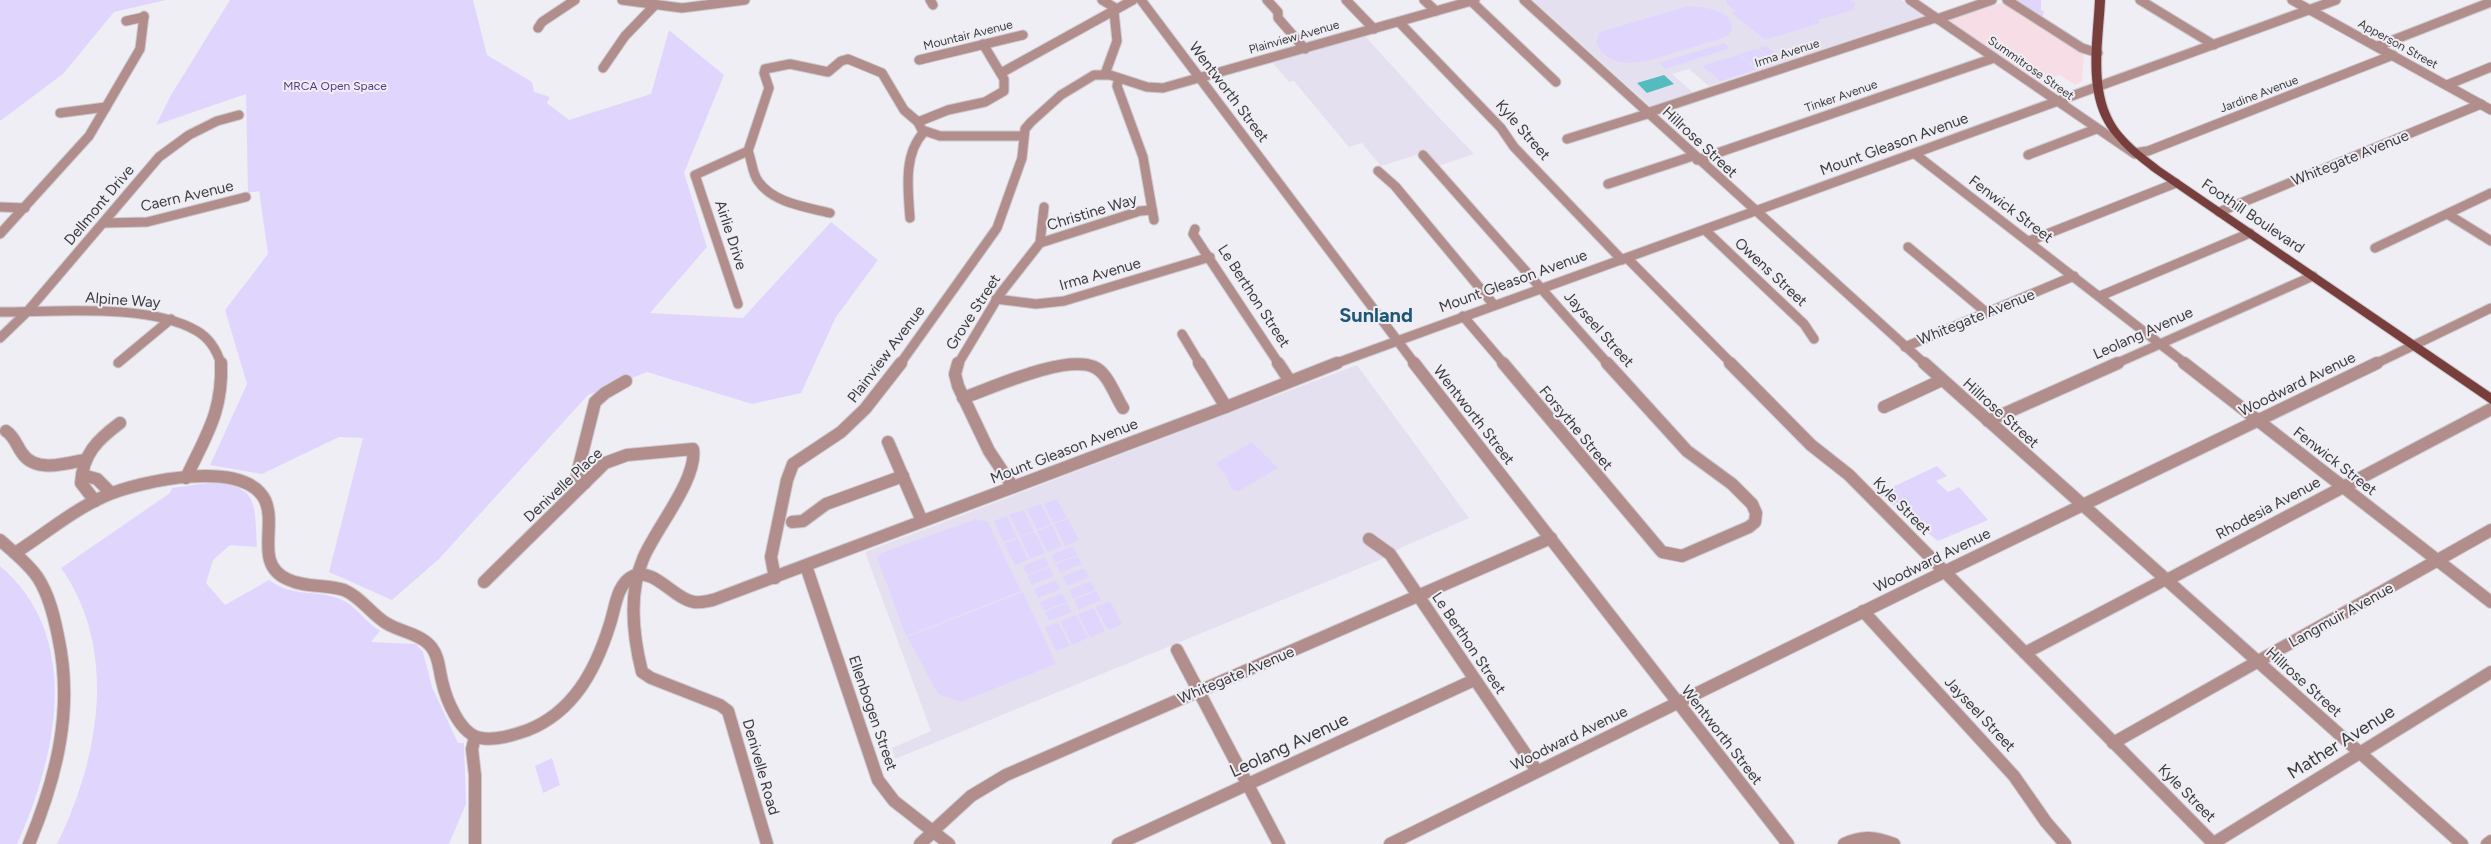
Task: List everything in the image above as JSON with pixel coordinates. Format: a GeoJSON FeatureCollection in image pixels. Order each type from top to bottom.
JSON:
{"type":"FeatureCollection","features":[{"type":"Feature","properties":{"kind":"main road","name":"Foothill Boulevard"},"geometry":{"type":"LineString","coordinates":[[2100,0],[2097,88],[2099,102],[2108,124],[2136,155],[2491,398]]}},
{"type":"Feature","properties":{"kind":"street"},"geometry":{"type":"LineString","coordinates":[[538,28],[542,22],[575,0]]}},
{"type":"Feature","properties":{"kind":"street"},"geometry":{"type":"LineString","coordinates":[[623,0],[654,6],[695,8],[745,0]]}},
{"type":"Feature","properties":{"kind":"street"},"geometry":{"type":"LineString","coordinates":[[1102,0],[1116,10]]}},
{"type":"Feature","properties":{"kind":"street"},"geometry":{"type":"LineString","coordinates":[[1001,73],[1133,0]]}},
{"type":"Feature","properties":{"kind":"street","name":"Wentworth Street"},"geometry":{"type":"LineString","coordinates":[[1141,0],[1396,340],[1788,844]]}},
{"type":"Feature","properties":{"kind":"street"},"geometry":{"type":"LineString","coordinates":[[1267,0],[1278,12],[1278,18],[1304,49]]}},
{"type":"Feature","properties":{"kind":"street"},"geometry":{"type":"LineString","coordinates":[[1346,0],[1374,29]]}},
{"type":"Feature","properties":{"kind":"street"},"geometry":{"type":"LineString","coordinates":[[1424,0],[1436,11]]}},
{"type":"Feature","properties":{"kind":"street","name":"Hillrose Street"},"geometry":{"type":"LineString","coordinates":[[1524,0],[1695,158],[1905,347],[2462,844]]}},
{"type":"Feature","properties":{"kind":"street","name":"Summitrose Street"},"geometry":{"type":"LineString","coordinates":[[1910,0],[2096,130],[2136,155]]}},
{"type":"Feature","properties":{"kind":"street","name":"Irma Avenue"},"geometry":{"type":"LineString","coordinates":[[1567,139],[1992,0]]}},
{"type":"Feature","properties":{"kind":"street"},"geometry":{"type":"LineString","coordinates":[[2007,0],[2082,48],[2098,52]]}},
{"type":"Feature","properties":{"kind":"street"},"geometry":{"type":"LineString","coordinates":[[2140,0],[2214,45]]}},
{"type":"Feature","properties":{"kind":"street","name":"Apperson Street"},"geometry":{"type":"LineString","coordinates":[[2292,0],[2487,106]]}},
{"type":"Feature","properties":{"kind":"street","name":"Mount Gleason Avenue"},"geometry":{"type":"LineString","coordinates":[[638,575],[654,578],[681,597],[698,603],[713,600],[1226,407],[1396,340],[1755,212],[2336,0]]}},
{"type":"Feature","properties":{"kind":"street"},"geometry":{"type":"LineString","coordinates":[[1473,1],[1556,82]]}},
{"type":"Feature","properties":{"kind":"street","name":"Plainview Avenue"},"geometry":{"type":"LineString","coordinates":[[1105,74],[1159,88],[1473,1]]}},
{"type":"Feature","properties":{"kind":"street"},"geometry":{"type":"LineString","coordinates":[[2378,46],[2491,2]]}},
{"type":"Feature","properties":{"kind":"street"},"geometry":{"type":"LineString","coordinates":[[602,68],[625,36],[654,6]]}},
{"type":"Feature","properties":{"kind":"street"},"geometry":{"type":"LineString","coordinates":[[830,213],[792,202],[768,190],[758,181],[748,151],[769,88],[764,70],[782,63],[796,63],[817,71],[828,72],[841,61],[848,59],[879,72],[888,79],[904,110],[918,122],[924,132],[937,136],[1023,136],[1029,123],[1060,96],[1087,77],[1105,74],[1112,60],[1117,41],[1116,10]]}},
{"type":"Feature","properties":{"kind":"street"},"geometry":{"type":"LineString","coordinates":[[0,234],[80,149],[106,108],[140,49],[144,16],[126,21]]}},
{"type":"Feature","properties":{"kind":"street","name":"Kyle Street"},"geometry":{"type":"LineString","coordinates":[[1399,22],[1501,128],[1514,147],[1624,259],[1811,444],[1849,475],[2213,844]]}},
{"type":"Feature","properties":{"kind":"street","name":"Mountair Avenue"},"geometry":{"type":"LineString","coordinates":[[919,60],[1023,35]]}},
{"type":"Feature","properties":{"kind":"street"},"geometry":{"type":"LineString","coordinates":[[918,122],[946,111],[981,103],[997,97],[1004,89],[1005,82],[1001,73],[983,44]]}},
{"type":"Feature","properties":{"kind":"street","name":"Jardine Avenue"},"geometry":{"type":"LineString","coordinates":[[2136,155],[2393,55]]}},
{"type":"Feature","properties":{"kind":"street","name":"Tinker Avenue"},"geometry":{"type":"LineString","coordinates":[[1608,184],[1695,158],[1994,58]]}},
{"type":"Feature","properties":{"kind":"street"},"geometry":{"type":"LineString","coordinates":[[2447,85],[2491,67]]}},
{"type":"Feature","properties":{"kind":"street"},"geometry":{"type":"LineString","coordinates":[[1119,79],[1116,86],[1143,157],[1154,220]]}},
{"type":"Feature","properties":{"kind":"street","name":"Whitegate Avenue"},"geometry":{"type":"LineString","coordinates":[[2219,212],[2487,106]]}},
{"type":"Feature","properties":{"kind":"street"},"geometry":{"type":"LineString","coordinates":[[60,113],[106,108]]}},
{"type":"Feature","properties":{"kind":"street","name":"Dellmont Drive"},"geometry":{"type":"LineString","coordinates":[[0,338],[27,312],[159,157],[176,143],[217,121],[240,115]]}},
{"type":"Feature","properties":{"kind":"street"},"geometry":{"type":"LineString","coordinates":[[2028,155],[2096,130]]}},
{"type":"Feature","properties":{"kind":"street"},"geometry":{"type":"LineString","coordinates":[[910,218],[908,168],[915,143],[924,132]]}},
{"type":"Feature","properties":{"kind":"street","name":"Plainview Avenue"},"geometry":{"type":"LineString","coordinates":[[774,578],[771,557],[787,480],[793,464],[802,456],[846,428],[870,403],[997,228],[1022,158],[1023,136]]}},
{"type":"Feature","properties":{"kind":"street","name":"Airlie Drive"},"geometry":{"type":"LineString","coordinates":[[738,304],[695,175],[748,151]]}},
{"type":"Feature","properties":{"kind":"street","name":"Fenwick Street"},"geometry":{"type":"LineString","coordinates":[[1915,154],[2491,602]]}},
{"type":"Feature","properties":{"kind":"street","name":"Jayseel Street"},"geometry":{"type":"LineString","coordinates":[[1423,155],[1540,289],[1687,451],[1736,487],[1752,504],[1756,517],[1750,527],[1686,555],[1670,556]]}},
{"type":"Feature","properties":{"kind":"street"},"geometry":{"type":"LineString","coordinates":[[1378,170],[1395,186],[1494,305]]}},
{"type":"Feature","properties":{"kind":"street"},"geometry":{"type":"LineString","coordinates":[[2029,241],[2176,183]]}},
{"type":"Feature","properties":{"kind":"street"},"geometry":{"type":"LineString","coordinates":[[2375,248],[2491,193]]}},
{"type":"Feature","properties":{"kind":"street","name":"Caern Avenue"},"geometry":{"type":"LineString","coordinates":[[104,223],[147,222],[246,197]]}},
{"type":"Feature","properties":{"kind":"street"},"geometry":{"type":"LineString","coordinates":[[0,207],[25,208]]}},
{"type":"Feature","properties":{"kind":"street"},"geometry":{"type":"LineString","coordinates":[[1040,243],[1044,207]]}},
{"type":"Feature","properties":{"kind":"street","name":"Christine Way"},"geometry":{"type":"LineString","coordinates":[[1040,243],[1140,211],[1152,210]]}},
{"type":"Feature","properties":{"kind":"street"},"geometry":{"type":"LineString","coordinates":[[2448,215],[2491,241]]}},
{"type":"Feature","properties":{"kind":"street","name":"Le Berthon Street"},"geometry":{"type":"LineString","coordinates":[[1195,229],[1193,234],[1290,381]]}},
{"type":"Feature","properties":{"kind":"street","name":"Owens Street"},"geometry":{"type":"LineString","coordinates":[[1704,230],[1804,324],[1814,339]]}},
{"type":"Feature","properties":{"kind":"street"},"geometry":{"type":"LineString","coordinates":[[2100,296],[2250,234]]}},
{"type":"Feature","properties":{"kind":"street","name":"Grove Street"},"geometry":{"type":"LineString","coordinates":[[1013,487],[989,451],[963,398],[956,381],[956,367],[996,299],[1040,243]]}},
{"type":"Feature","properties":{"kind":"street"},"geometry":{"type":"LineString","coordinates":[[1908,247],[1987,313]]}},
{"type":"Feature","properties":{"kind":"street","name":"Irma Avenue"},"geometry":{"type":"LineString","coordinates":[[996,299],[1036,304],[1064,301],[1210,258]]}},
{"type":"Feature","properties":{"kind":"street","name":"Whitegate Avenue"},"geometry":{"type":"LineString","coordinates":[[1905,347],[2074,276]]}},
{"type":"Feature","properties":{"kind":"street","name":"Leolang Avenue"},"geometry":{"type":"LineString","coordinates":[[1988,420],[2313,276]]}},
{"type":"Feature","properties":{"kind":"street","name":"Woodward Avenue"},"geometry":{"type":"LineString","coordinates":[[1390,844],[1863,611],[2491,308]]}},
{"type":"Feature","properties":{"kind":"street","name":"Alpine Way"},"geometry":{"type":"LineString","coordinates":[[0,312],[138,314],[171,319],[190,327],[206,338],[215,349],[223,374],[220,399],[186,478]]}},
{"type":"Feature","properties":{"kind":"street","name":"Forsythe Street"},"geometry":{"type":"LineString","coordinates":[[1463,316],[1658,549],[1670,556]]}},
{"type":"Feature","properties":{"kind":"street"},"geometry":{"type":"LineString","coordinates":[[118,363],[171,319]]}},
{"type":"Feature","properties":{"kind":"street"},"geometry":{"type":"LineString","coordinates":[[1182,334],[1226,407]]}},
{"type":"Feature","properties":{"kind":"street"},"geometry":{"type":"LineString","coordinates":[[963,398],[1047,369],[1084,364],[1098,370],[1123,408]]}},
{"type":"Feature","properties":{"kind":"street"},"geometry":{"type":"LineString","coordinates":[[1884,407],[1942,380]]}},
{"type":"Feature","properties":{"kind":"street"},"geometry":{"type":"LineString","coordinates":[[585,483],[577,474],[596,402],[605,393],[626,381]]}},
{"type":"Feature","properties":{"kind":"street","name":"Rhodesia Avenue"},"geometry":{"type":"LineString","coordinates":[[2025,653],[2491,409]]}},
{"type":"Feature","properties":{"kind":"street"},"geometry":{"type":"LineString","coordinates":[[95,501],[81,483],[84,460],[97,440],[120,423]]}},
{"type":"Feature","properties":{"kind":"street"},"geometry":{"type":"LineString","coordinates":[[6,431],[15,436],[22,455],[36,463],[55,464],[84,460]]}},
{"type":"Feature","properties":{"kind":"street"},"geometry":{"type":"LineString","coordinates":[[888,442],[922,521]]}},
{"type":"Feature","properties":{"kind":"street","name":"Denivelle Place"},"geometry":{"type":"LineString","coordinates":[[484,582],[605,463],[618,457],[693,449],[695,453],[679,495],[643,559],[638,575]]}},
{"type":"Feature","properties":{"kind":"street"},"geometry":{"type":"LineString","coordinates":[[82,475],[97,479],[111,493]]}},
{"type":"Feature","properties":{"kind":"street"},"geometry":{"type":"LineString","coordinates":[[792,522],[803,521],[826,504],[902,476]]}},
{"type":"Feature","properties":{"kind":"street"},"geometry":{"type":"LineString","coordinates":[[15,553],[95,501],[111,493],[140,485],[186,478],[227,477],[240,480],[257,488],[265,500],[268,510],[268,557],[277,573],[282,577],[300,583],[347,592],[387,624],[426,642],[438,660],[446,696],[465,728],[475,737],[485,739],[510,735],[541,724],[560,712],[572,699],[605,644],[622,585],[638,575]]}},
{"type":"Feature","properties":{"kind":"street","name":"Langmuir Avenue"},"geometry":{"type":"LineString","coordinates":[[2113,742],[2491,530]]}},
{"type":"Feature","properties":{"kind":"street","name":"Whitegate Avenue"},"geometry":{"type":"LineString","coordinates":[[920,844],[971,796],[1006,775],[1551,538]]}},
{"type":"Feature","properties":{"kind":"street","name":"Le Berthon Street"},"geometry":{"type":"LineString","coordinates":[[1369,539],[1390,554],[1537,771]]}},
{"type":"Feature","properties":{"kind":"street"},"geometry":{"type":"LineString","coordinates":[[0,540],[38,578],[47,596],[65,668],[65,721],[61,743],[45,805],[29,844]]}},
{"type":"Feature","properties":{"kind":"street","name":"Ellenbogen Street"},"geometry":{"type":"LineString","coordinates":[[806,566],[878,780],[894,801],[934,830],[949,844]]}},
{"type":"Feature","properties":{"kind":"street","name":"Denivelle Road"},"geometry":{"type":"LineString","coordinates":[[638,575],[634,623],[642,672],[667,686],[720,705],[728,711],[767,844]]}},
{"type":"Feature","properties":{"kind":"street","name":"Jayseel Street"},"geometry":{"type":"LineString","coordinates":[[1863,611],[2014,776],[2046,822],[2065,844]]}},
{"type":"Feature","properties":{"kind":"street"},"geometry":{"type":"LineString","coordinates":[[1177,650],[1279,844]]}},
{"type":"Feature","properties":{"kind":"street","name":"Mather Avenue"},"geometry":{"type":"LineString","coordinates":[[2213,844],[2491,672]]}},
{"type":"Feature","properties":{"kind":"street","name":"Leolang Avenue"},"geometry":{"type":"LineString","coordinates":[[1118,844],[1474,680]]}},
{"type":"Feature","properties":{"kind":"street"},"geometry":{"type":"LineString","coordinates":[[474,844],[475,775],[472,749],[475,737]]}},
{"type":"Feature","properties":{"kind":"street"},"geometry":{"type":"LineString","coordinates":[[1844,844],[1859,836],[1873,836],[1894,844]]}},
{"type":"Feature","properties":{"kind":"street"},"geometry":{"type":"LineString","coordinates":[[2487,844],[2491,841]]}},
{"type":"Feature","properties":{"kind":"shaded area"},"geometry":{"type":"Polygon","coordinates":[[[1533,0],[1901,0],[1923,16],[1805,55],[1797,49],[1793,50],[1798,57],[1709,86],[1689,69],[1672,74],[1694,93],[1651,107],[1533,0]]]}},
{"type":"Feature","properties":{"kind":"shaded area"},"geometry":{"type":"Polygon","coordinates":[[[2005,2],[2084,52],[2082,81],[2075,85],[2060,75],[2040,82],[1947,19],[2005,2]]]}},
{"type":"Feature","properties":{"kind":"shaded area"},"geometry":{"type":"Polygon","coordinates":[[[1365,36],[1474,154],[1438,166],[1426,152],[1381,166],[1362,143],[1349,147],[1294,81],[1289,82],[1272,62],[1365,36]]]}},
{"type":"Feature","properties":{"kind":"shaded area"},"geometry":{"type":"Polygon","coordinates":[[[1357,365],[1469,518],[1396,550],[1382,559],[895,759],[892,748],[931,731],[865,552],[1357,365]]]}},
{"type":"Feature","properties":{"kind":"green space"},"geometry":{"type":"Polygon","coordinates":[[[0,0],[166,0],[114,12],[63,74],[0,121],[0,0]]]}},
{"type":"Feature","properties":{"kind":"green space","name":"MRCA Open Space"},"geometry":{"type":"Polygon","coordinates":[[[230,0],[473,0],[487,55],[532,82],[534,92],[550,97],[547,103],[569,120],[651,94],[669,30],[724,75],[684,173],[707,247],[650,313],[743,318],[831,222],[878,260],[836,317],[801,393],[752,404],[647,372],[588,395],[439,559],[392,600],[329,572],[363,438],[339,437],[262,474],[210,465],[247,384],[225,310],[268,254],[259,191],[248,193],[246,94],[156,125],[171,95],[230,0]]]}},
{"type":"Feature","properties":{"kind":"green space"},"geometry":{"type":"Polygon","coordinates":[[[1727,0],[1850,0],[1855,3],[1853,10],[1818,20],[1820,23],[1765,40],[1732,13],[1736,12],[1726,3],[1727,0]]]}},
{"type":"Feature","properties":{"kind":"green space"},"geometry":{"type":"Polygon","coordinates":[[[2011,0],[2041,0],[2041,10],[2044,11],[2042,20],[2011,0]]]}},
{"type":"Feature","properties":{"kind":"green space"},"geometry":{"type":"Polygon","coordinates":[[[1688,6],[1711,9],[1726,16],[1731,21],[1732,27],[1729,35],[1658,58],[1634,63],[1612,59],[1603,53],[1596,42],[1600,32],[1688,6]]]}},
{"type":"Feature","properties":{"kind":"green space"},"geometry":{"type":"Polygon","coordinates":[[[1724,43],[1730,48],[1666,69],[1659,63],[1724,43]]]}},
{"type":"Feature","properties":{"kind":"green space"},"geometry":{"type":"Polygon","coordinates":[[[1766,46],[1785,60],[1758,69],[1739,54],[1757,49],[1767,56],[1758,48],[1766,46]]]}},
{"type":"Feature","properties":{"kind":"green space"},"geometry":{"type":"Polygon","coordinates":[[[1738,55],[1757,69],[1721,81],[1702,66],[1720,60],[1730,68],[1721,60],[1738,55]]]}},
{"type":"Feature","properties":{"kind":"green space"},"geometry":{"type":"Polygon","coordinates":[[[1252,442],[1278,468],[1239,491],[1232,489],[1217,465],[1218,462],[1252,442]]]}},
{"type":"Feature","properties":{"kind":"green space"},"geometry":{"type":"Polygon","coordinates":[[[1937,466],[1947,476],[1936,481],[1948,492],[1959,487],[1988,520],[1938,541],[1882,496],[1882,492],[1937,466]]]}},
{"type":"Feature","properties":{"kind":"green space"},"geometry":{"type":"Polygon","coordinates":[[[208,483],[237,487],[246,492],[254,508],[257,547],[230,545],[213,560],[206,583],[225,605],[269,580],[287,589],[322,594],[346,602],[380,631],[371,642],[416,644],[423,652],[432,687],[458,743],[464,743],[466,804],[449,844],[57,844],[72,811],[84,777],[92,741],[96,705],[96,669],[91,634],[79,600],[61,568],[170,493],[172,488],[208,483]]]}},
{"type":"Feature","properties":{"kind":"green space"},"geometry":{"type":"Polygon","coordinates":[[[1057,499],[1067,518],[1053,523],[1044,504],[1057,499]]]}},
{"type":"Feature","properties":{"kind":"green space"},"geometry":{"type":"Polygon","coordinates":[[[1041,504],[1051,524],[1037,530],[1027,509],[1041,504]]]}},
{"type":"Feature","properties":{"kind":"green space"},"geometry":{"type":"Polygon","coordinates":[[[1024,510],[1034,531],[1020,536],[1009,515],[1024,510]]]}},
{"type":"Feature","properties":{"kind":"green space"},"geometry":{"type":"Polygon","coordinates":[[[1007,516],[1017,537],[1003,542],[994,521],[1007,516]]]}},
{"type":"Feature","properties":{"kind":"green space"},"geometry":{"type":"Polygon","coordinates":[[[976,519],[988,522],[1021,591],[906,636],[877,558],[881,553],[976,519]]]}},
{"type":"Feature","properties":{"kind":"green space"},"geometry":{"type":"Polygon","coordinates":[[[1068,519],[1079,540],[1065,546],[1054,524],[1068,519]]]}},
{"type":"Feature","properties":{"kind":"green space"},"geometry":{"type":"Polygon","coordinates":[[[1052,525],[1062,546],[1047,552],[1037,531],[1052,525]]]}},
{"type":"Feature","properties":{"kind":"green space"},"geometry":{"type":"Polygon","coordinates":[[[1035,532],[1045,553],[1030,559],[1020,537],[1035,532]]]}},
{"type":"Feature","properties":{"kind":"green space"},"geometry":{"type":"Polygon","coordinates":[[[1018,538],[1028,560],[1015,565],[1004,544],[1018,538]]]}},
{"type":"Feature","properties":{"kind":"green space"},"geometry":{"type":"Polygon","coordinates":[[[1073,546],[1077,555],[1055,563],[1051,555],[1073,546]]]}},
{"type":"Feature","properties":{"kind":"green space"},"geometry":{"type":"Polygon","coordinates":[[[1078,556],[1082,564],[1060,573],[1056,564],[1078,556]]]}},
{"type":"Feature","properties":{"kind":"green space"},"geometry":{"type":"Polygon","coordinates":[[[1045,557],[1049,566],[1027,575],[1023,566],[1045,557]]]}},
{"type":"Feature","properties":{"kind":"green space"},"geometry":{"type":"Polygon","coordinates":[[[0,566],[26,595],[44,627],[53,662],[55,699],[51,737],[43,774],[17,844],[0,844],[0,566]]]}},
{"type":"Feature","properties":{"kind":"green space"},"geometry":{"type":"Polygon","coordinates":[[[1049,567],[1054,576],[1032,585],[1027,576],[1049,567]]]}},
{"type":"Feature","properties":{"kind":"green space"},"geometry":{"type":"Polygon","coordinates":[[[1084,568],[1089,577],[1067,586],[1062,577],[1084,568]]]}},
{"type":"Feature","properties":{"kind":"green space"},"geometry":{"type":"Polygon","coordinates":[[[1056,580],[1061,589],[1038,598],[1034,589],[1056,580]]]}},
{"type":"Feature","properties":{"kind":"green space"},"geometry":{"type":"Polygon","coordinates":[[[1091,581],[1095,590],[1073,599],[1069,590],[1091,581]]]}},
{"type":"Feature","properties":{"kind":"green space"},"geometry":{"type":"Polygon","coordinates":[[[1096,591],[1101,600],[1079,610],[1074,600],[1096,591]]]}},
{"type":"Feature","properties":{"kind":"green space"},"geometry":{"type":"Polygon","coordinates":[[[1023,592],[1056,664],[961,702],[938,694],[907,637],[1023,592]]]}},
{"type":"Feature","properties":{"kind":"green space"},"geometry":{"type":"Polygon","coordinates":[[[1062,593],[1067,602],[1044,611],[1040,602],[1062,593]]]}},
{"type":"Feature","properties":{"kind":"green space"},"geometry":{"type":"Polygon","coordinates":[[[1110,601],[1122,624],[1108,630],[1095,607],[1110,601]]]}},
{"type":"Feature","properties":{"kind":"green space"},"geometry":{"type":"Polygon","coordinates":[[[1067,603],[1072,612],[1049,621],[1045,612],[1067,603]]]}},
{"type":"Feature","properties":{"kind":"green space"},"geometry":{"type":"Polygon","coordinates":[[[1094,608],[1105,631],[1090,638],[1078,614],[1094,608]]]}},
{"type":"Feature","properties":{"kind":"green space"},"geometry":{"type":"Polygon","coordinates":[[[1076,615],[1088,638],[1072,645],[1060,621],[1076,615]]]}},
{"type":"Feature","properties":{"kind":"green space"},"geometry":{"type":"Polygon","coordinates":[[[1058,622],[1070,646],[1056,651],[1045,627],[1058,622]]]}},
{"type":"Feature","properties":{"kind":"green space"},"geometry":{"type":"Polygon","coordinates":[[[552,758],[560,785],[543,793],[535,766],[552,758]]]}},
{"type":"Feature","properties":{"kind":"water"},"geometry":{"type":"Polygon","coordinates":[[[1664,75],[1674,84],[1647,93],[1637,83],[1664,75]]]}},
{"type":"Feature","properties":{"kind":"district","name":"Sunland"},"geometry":{"type":"Point","coordinates":[1376,315]}}]}
